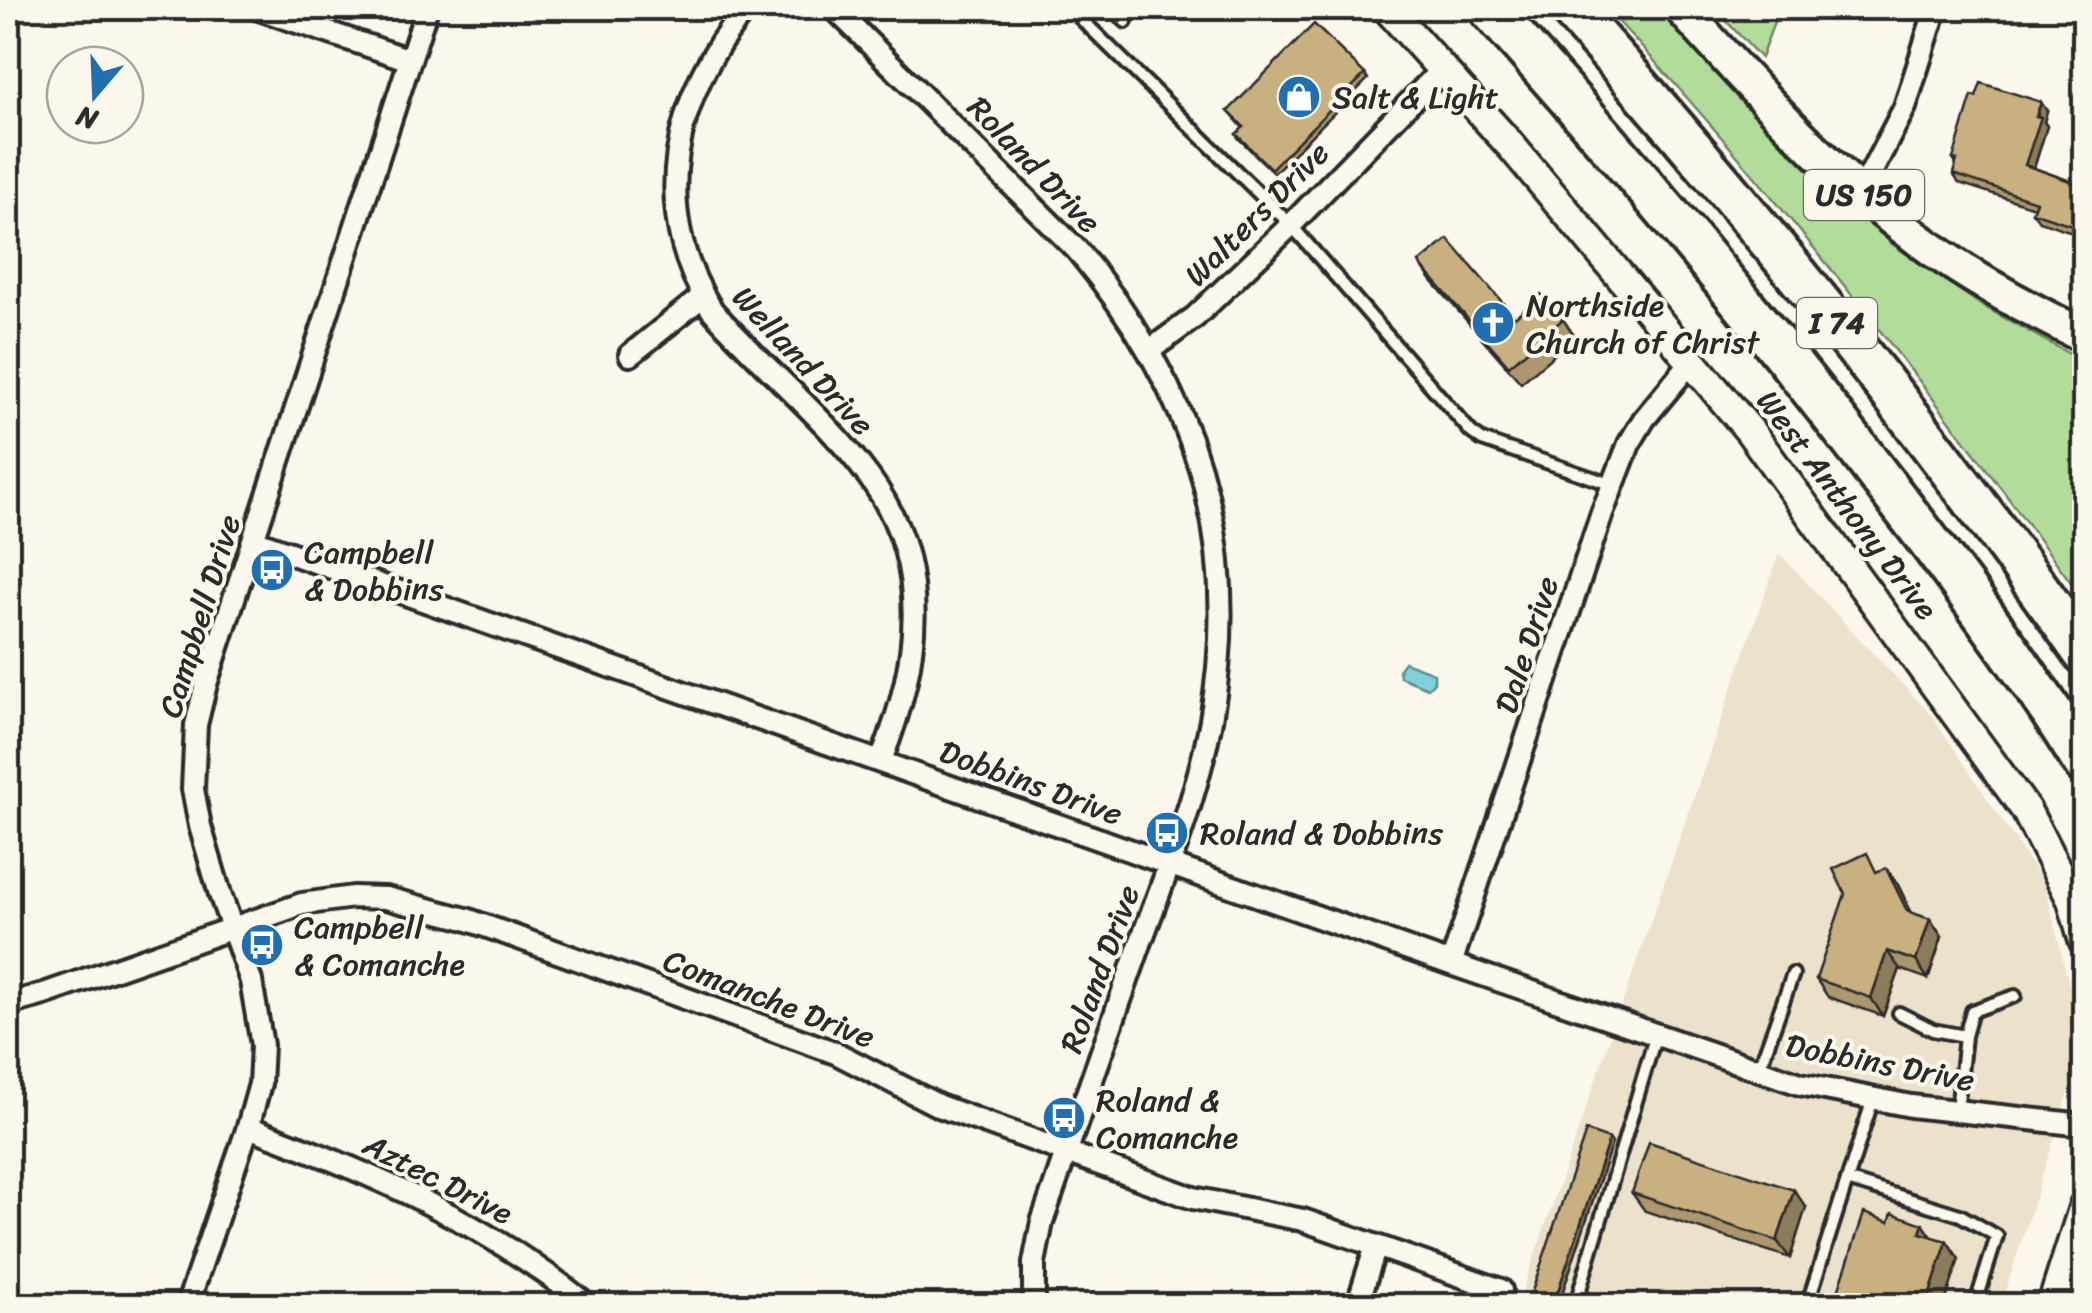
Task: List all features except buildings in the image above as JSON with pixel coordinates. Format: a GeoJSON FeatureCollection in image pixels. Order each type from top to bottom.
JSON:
{"type":"FeatureCollection","features":[{"type":"Feature","properties":{"kind":"highway","name":"I 74"},"geometry":{"type":"LineString","coordinates":[[1489,8],[1697,245],[1813,389],[1949,567],[2051,710],[2084,764]]}},
{"type":"Feature","properties":{"kind":"highway","name":"I 74"},"geometry":{"type":"LineString","coordinates":[[1570,8],[1682,134],[1829,312],[1912,418],[2084,654]]}},
{"type":"Feature","properties":{"kind":"highway"},"geometry":{"type":"LineString","coordinates":[[2051,710],[2084,781]]}},
{"type":"Feature","properties":{"kind":"main road","name":"US 150"},"geometry":{"type":"LineString","coordinates":[[1681,8],[1768,105],[1861,192],[1936,252],[1998,291],[2084,336]]}},
{"type":"Feature","properties":{"kind":"street"},"geometry":{"type":"LineString","coordinates":[[256,8],[410,60]]}},
{"type":"Feature","properties":{"kind":"street","name":"Campbell Drive"},"geometry":{"type":"LineString","coordinates":[[187,1306],[248,1128],[260,1084],[262,1044],[250,981],[200,826],[192,759],[206,684],[428,8]]}},
{"type":"Feature","properties":{"kind":"street","name":"Welland Drive"},"geometry":{"type":"LineString","coordinates":[[747,8],[700,76],[682,122],[676,147],[678,213],[685,247],[703,296],[745,347],[836,438],[868,476],[896,526],[907,560],[915,628],[912,664],[902,703],[881,760]]}},
{"type":"Feature","properties":{"kind":"street","name":"Roland Drive"},"geometry":{"type":"LineString","coordinates":[[834,8],[1077,250],[1112,292],[1150,350],[1196,448],[1210,508],[1220,612],[1210,722],[1169,864],[1042,1222],[1034,1263],[1034,1306]]}},
{"type":"Feature","properties":{"kind":"street","name":"West Anthony Drive"},"geometry":{"type":"LineString","coordinates":[[1388,8],[1512,147],[1749,430],[2026,810],[2072,900],[2084,941]]}},
{"type":"Feature","properties":{"kind":"street"},"geometry":{"type":"LineString","coordinates":[[1861,192],[1904,107],[1936,8]]}},
{"type":"Feature","properties":{"kind":"street","name":"Walters Drive"},"geometry":{"type":"LineString","coordinates":[[1150,350],[1195,317],[1442,70]]}},
{"type":"Feature","properties":{"kind":"street"},"geometry":{"type":"LineString","coordinates":[[630,355],[703,296]]}},
{"type":"Feature","properties":{"kind":"street","name":"Dale Drive"},"geometry":{"type":"LineString","coordinates":[[1451,964],[1629,444],[1644,419],[1692,362]]}},
{"type":"Feature","properties":{"kind":"street","name":"Dobbins Drive"},"geometry":{"type":"LineString","coordinates":[[253,540],[1800,1084],[1957,1112],[2084,1125]]}},
{"type":"Feature","properties":{"kind":"street","name":"Comanche Drive"},"geometry":{"type":"LineString","coordinates":[[8,1004],[321,900],[386,898],[428,907],[836,1053],[938,1106],[1193,1198],[1303,1220],[1501,1290]]}},
{"type":"Feature","properties":{"kind":"street","name":"Aztec Drive"},"geometry":{"type":"LineString","coordinates":[[248,1128],[396,1186],[526,1260],[588,1306]]}},
{"type":"Feature","properties":{"kind":"street"},"geometry":{"type":"LineString","coordinates":[[2052,1306],[2084,1206]]}},
{"type":"Feature","properties":{"kind":"street"},"geometry":{"type":"LineString","coordinates":[[1356,1306],[1376,1246]]}},
{"type":"Feature","properties":{"kind":"lane"},"geometry":{"type":"LineString","coordinates":[[1070,8],[1291,224],[1482,440],[1613,485]]}},
{"type":"Feature","properties":{"kind":"lane"},"geometry":{"type":"LineString","coordinates":[[1112,8],[1126,22]]}},
{"type":"Feature","properties":{"kind":"lane"},"geometry":{"type":"LineString","coordinates":[[1759,1070],[1793,974]]}},
{"type":"Feature","properties":{"kind":"lane"},"geometry":{"type":"LineString","coordinates":[[1957,1112],[1972,1012],[2015,996]]}},
{"type":"Feature","properties":{"kind":"lane"},"geometry":{"type":"LineString","coordinates":[[1899,1013],[1932,1030],[1966,1036]]}},
{"type":"Feature","properties":{"kind":"lane"},"geometry":{"type":"LineString","coordinates":[[1574,1306],[1656,1034]]}},
{"type":"Feature","properties":{"kind":"lane"},"geometry":{"type":"LineString","coordinates":[[1807,1306],[1873,1098]]}},
{"type":"Feature","properties":{"kind":"lane"},"geometry":{"type":"LineString","coordinates":[[1847,1180],[1960,1214],[1998,1236],[1975,1306]]}},
{"type":"Feature","properties":{"kind":"shaded area"},"geometry":{"type":"Polygon","coordinates":[[[1779,553],[1933,717],[2045,885],[2084,1045],[2001,1305],[1517,1306],[1779,553]]]}},
{"type":"Feature","properties":{"kind":"green space"},"geometry":{"type":"Polygon","coordinates":[[[1606,8],[1661,8],[1808,167],[1891,243],[1981,305],[2084,362],[2084,600],[1854,297],[1733,150],[1606,8]]]}},
{"type":"Feature","properties":{"kind":"green space"},"geometry":{"type":"Polygon","coordinates":[[[1714,8],[1779,8],[1761,58],[1714,8]]]}},
{"type":"Feature","properties":{"kind":"water"},"geometry":{"type":"Polygon","coordinates":[[[1404,662],[1434,673],[1434,682],[1428,688],[1400,677],[1399,669],[1404,662]]]}},
{"type":"Feature","properties":{"kind":"place","name":"Salt & Light"},"geometry":{"type":"Point","coordinates":[1299,97]}},
{"type":"Feature","properties":{"kind":"place","name":"Northside Church of Christ"},"geometry":{"type":"Point","coordinates":[1493,323]}},
{"type":"Feature","properties":{"kind":"place","name":"Campbell & Dobbins"},"geometry":{"type":"Point","coordinates":[272,570]}},
{"type":"Feature","properties":{"kind":"place","name":"Roland & Dobbins"},"geometry":{"type":"Point","coordinates":[1167,833]}},
{"type":"Feature","properties":{"kind":"place","name":"Campbell & Comanche"},"geometry":{"type":"Point","coordinates":[262,945]}},
{"type":"Feature","properties":{"kind":"place","name":"Roland & Comanche"},"geometry":{"type":"Point","coordinates":[1064,1118]}}]}
